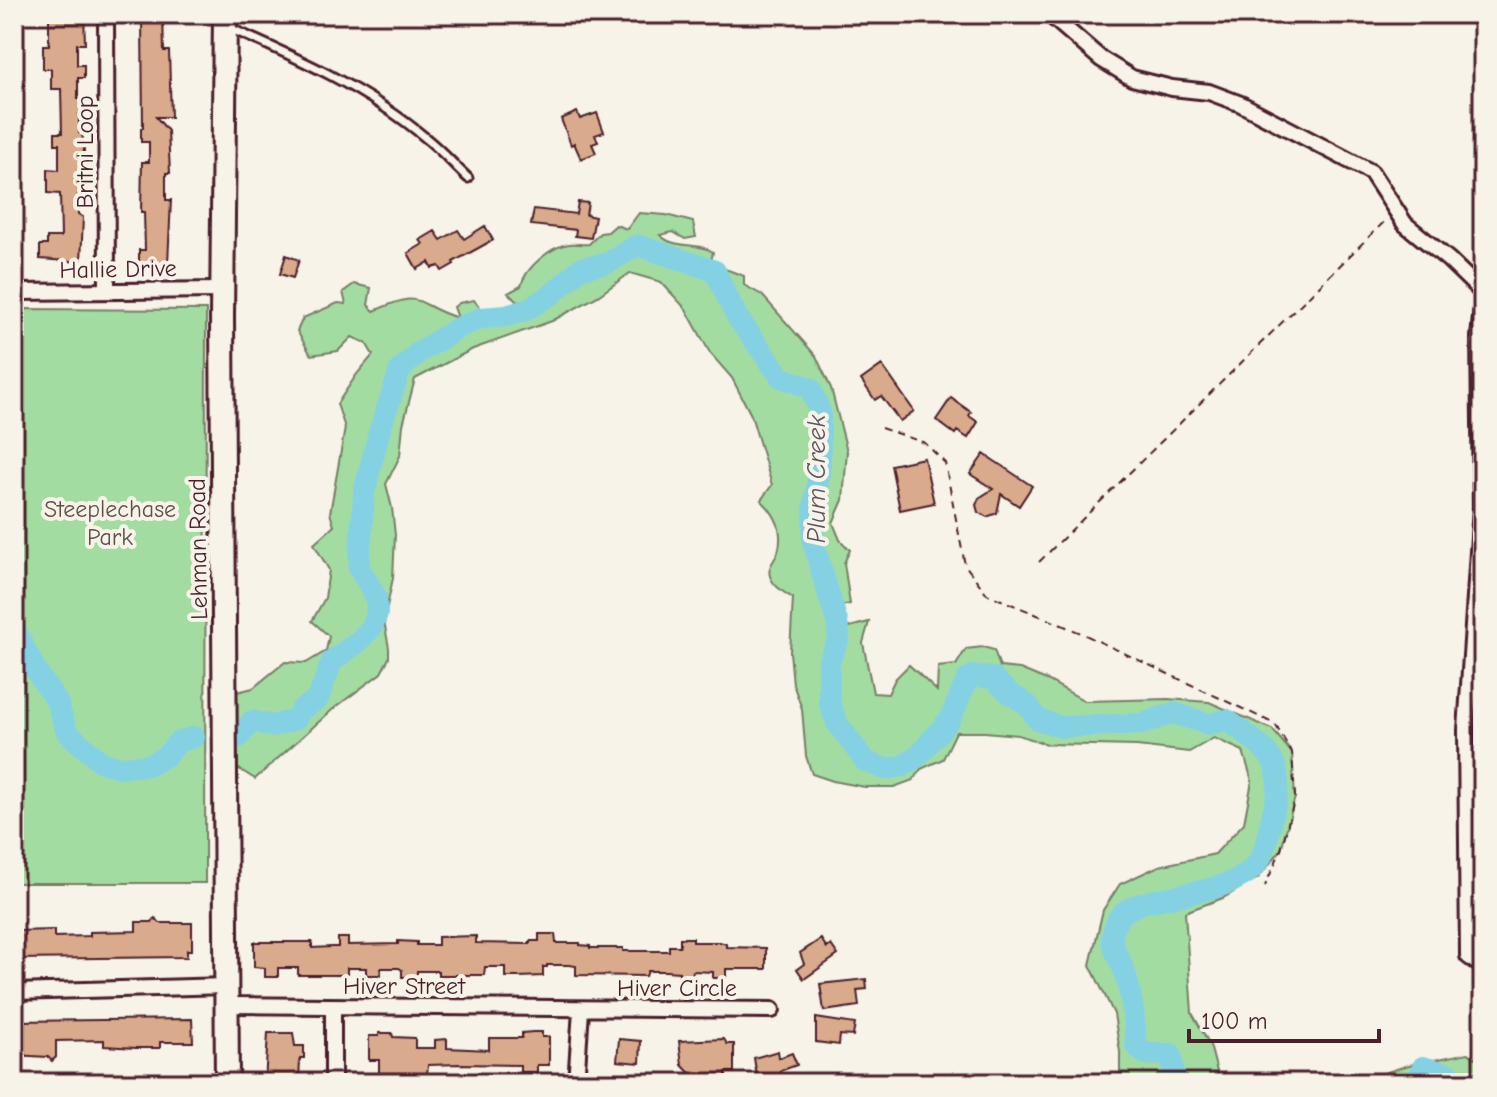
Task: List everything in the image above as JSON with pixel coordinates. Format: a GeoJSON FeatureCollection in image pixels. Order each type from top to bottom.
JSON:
{"type":"FeatureCollection","features":[{"type":"Feature","properties":{"kind":"street","name":"Britni Loop"},"geometry":{"type":"LineString","coordinates":[[106,14],[107,291]]}},
{"type":"Feature","properties":{"kind":"street"},"geometry":{"type":"LineString","coordinates":[[1049,14],[1101,59],[1132,78],[1172,88],[1209,92],[1241,104],[1371,172],[1405,224],[1449,260],[1483,295],[1479,337],[1481,507],[1466,730],[1468,956],[1483,967]]}},
{"type":"Feature","properties":{"kind":"street","name":"Lehman Road"},"geometry":{"type":"LineString","coordinates":[[225,20],[223,290],[227,1083]]}},
{"type":"Feature","properties":{"kind":"street","name":"Hallie Drive"},"geometry":{"type":"LineString","coordinates":[[14,292],[223,290]]}},
{"type":"Feature","properties":{"kind":"street","name":"Hiver Street"},"geometry":{"type":"LineString","coordinates":[[14,992],[227,996],[333,1008],[581,1010]]}},
{"type":"Feature","properties":{"kind":"street"},"geometry":{"type":"LineString","coordinates":[[333,1008],[333,1083]]}},
{"type":"Feature","properties":{"kind":"street"},"geometry":{"type":"LineString","coordinates":[[576,1083],[581,1010]]}},
{"type":"Feature","properties":{"kind":"street","name":"Hiver Circle"},"geometry":{"type":"LineString","coordinates":[[581,1010],[772,1010]]}},
{"type":"Feature","properties":{"kind":"lane"},"geometry":{"type":"LineString","coordinates":[[225,20],[363,93],[427,138],[468,178]]}},
{"type":"Feature","properties":{"kind":"path"},"geometry":{"type":"LineString","coordinates":[[1039,562],[1396,210]]}},
{"type":"Feature","properties":{"kind":"path"},"geometry":{"type":"LineString","coordinates":[[881,428],[925,443],[945,463],[965,565],[987,594],[1081,633],[1275,724],[1292,753],[1295,797],[1281,850],[1265,886]]}},
{"type":"Feature","properties":{"kind":"green space"},"geometry":{"type":"Polygon","coordinates":[[[639,213],[666,215],[693,222],[696,237],[685,239],[673,232],[660,235],[672,242],[713,252],[711,262],[744,276],[744,285],[762,295],[816,356],[831,388],[847,451],[843,500],[833,523],[840,540],[850,550],[844,563],[850,604],[833,608],[838,630],[869,622],[863,643],[873,693],[888,694],[895,679],[909,665],[937,691],[938,667],[956,665],[966,649],[983,647],[994,650],[1000,667],[1020,669],[1085,701],[1168,699],[1209,702],[1272,729],[1292,753],[1295,797],[1281,850],[1258,878],[1223,898],[1185,912],[1192,1013],[1210,1045],[1220,1083],[1120,1083],[1120,1052],[1114,1014],[1090,965],[1103,910],[1120,884],[1159,866],[1215,854],[1244,823],[1252,781],[1243,751],[1214,738],[1189,752],[1137,746],[1047,744],[1018,735],[956,732],[943,759],[921,769],[913,780],[894,787],[865,787],[812,774],[806,756],[802,709],[793,684],[790,652],[793,598],[776,586],[769,572],[780,545],[779,530],[775,517],[761,500],[772,485],[751,415],[732,378],[710,353],[686,309],[661,282],[630,273],[598,296],[552,321],[473,349],[415,379],[403,425],[400,456],[386,484],[395,535],[393,578],[384,621],[389,658],[381,673],[332,710],[255,779],[225,760],[225,695],[253,688],[285,662],[306,663],[326,651],[329,636],[312,621],[325,598],[329,570],[314,544],[334,526],[330,513],[345,428],[337,404],[373,355],[366,343],[352,337],[338,351],[311,355],[297,331],[303,318],[338,303],[346,304],[343,292],[354,284],[371,288],[368,305],[374,311],[411,299],[458,318],[454,307],[474,300],[483,311],[502,312],[525,303],[516,301],[508,293],[521,286],[533,265],[547,253],[569,244],[589,244],[600,233],[608,232],[616,225],[627,229],[639,213]]]}},
{"type":"Feature","properties":{"kind":"green space","name":"Steeplechase Park"},"geometry":{"type":"Polygon","coordinates":[[[14,309],[206,310],[205,883],[14,883],[14,309]]]}},
{"type":"Feature","properties":{"kind":"green space"},"geometry":{"type":"Polygon","coordinates":[[[1468,1053],[1483,1063],[1483,1083],[1353,1083],[1409,1065],[1468,1053]]]}},
{"type":"Feature","properties":{"kind":"building"},"geometry":{"type":"Polygon","coordinates":[[[49,14],[84,14],[85,44],[77,44],[77,65],[84,65],[84,78],[78,78],[78,99],[84,99],[84,111],[79,114],[79,133],[82,133],[84,147],[83,182],[78,194],[78,214],[83,217],[81,262],[40,259],[40,245],[47,245],[47,237],[61,237],[60,194],[48,193],[48,169],[59,170],[59,144],[55,144],[55,133],[62,133],[61,89],[51,89],[51,69],[43,69],[43,45],[49,45],[49,14]]]}},
{"type":"Feature","properties":{"kind":"building"},"geometry":{"type":"Polygon","coordinates":[[[142,14],[163,14],[164,51],[169,51],[171,117],[156,117],[168,131],[170,173],[166,173],[166,200],[171,200],[168,263],[139,263],[139,250],[145,250],[144,212],[141,212],[142,162],[149,162],[149,142],[141,142],[142,14]]]}},
{"type":"Feature","properties":{"kind":"building"},"geometry":{"type":"Polygon","coordinates":[[[577,112],[580,119],[597,113],[604,132],[595,135],[598,142],[592,144],[596,153],[581,159],[574,143],[571,145],[561,119],[577,112]]]}},
{"type":"Feature","properties":{"kind":"building"},"geometry":{"type":"Polygon","coordinates":[[[578,202],[588,203],[586,215],[595,217],[591,238],[575,236],[576,230],[531,225],[534,209],[576,214],[578,202]]]}},
{"type":"Feature","properties":{"kind":"building"},"geometry":{"type":"Polygon","coordinates":[[[485,226],[493,240],[442,271],[439,266],[432,268],[429,262],[417,269],[408,253],[423,244],[420,240],[435,231],[441,240],[458,230],[464,239],[485,226]]]}},
{"type":"Feature","properties":{"kind":"building"},"geometry":{"type":"Polygon","coordinates":[[[286,255],[299,260],[293,278],[280,274],[286,255]]]}},
{"type":"Feature","properties":{"kind":"building"},"geometry":{"type":"Polygon","coordinates":[[[882,365],[914,411],[900,421],[881,396],[875,400],[861,380],[882,365]]]}},
{"type":"Feature","properties":{"kind":"building"},"geometry":{"type":"Polygon","coordinates":[[[951,398],[971,412],[969,416],[978,422],[968,438],[957,431],[955,434],[936,420],[951,398]]]}},
{"type":"Feature","properties":{"kind":"building"},"geometry":{"type":"Polygon","coordinates":[[[984,454],[1032,486],[1019,506],[1001,494],[997,513],[987,517],[978,512],[976,505],[979,498],[993,489],[970,474],[984,454]]]}},
{"type":"Feature","properties":{"kind":"building"},"geometry":{"type":"Polygon","coordinates":[[[924,458],[934,503],[900,510],[891,465],[924,458]]]}},
{"type":"Feature","properties":{"kind":"building"},"geometry":{"type":"Polygon","coordinates":[[[155,918],[160,923],[192,923],[192,950],[187,950],[187,957],[14,959],[14,931],[54,930],[54,937],[90,936],[90,932],[136,931],[136,922],[152,922],[155,918]]]}},
{"type":"Feature","properties":{"kind":"building"},"geometry":{"type":"Polygon","coordinates":[[[539,934],[555,934],[556,943],[580,943],[590,948],[623,948],[623,951],[669,951],[669,946],[680,946],[680,938],[693,938],[693,942],[720,942],[726,947],[766,948],[766,969],[726,969],[726,978],[713,978],[713,972],[693,971],[692,976],[679,976],[679,972],[666,971],[648,971],[646,976],[576,975],[576,966],[569,965],[547,965],[543,967],[543,976],[519,977],[505,977],[505,967],[485,967],[484,975],[438,975],[438,971],[417,971],[417,977],[402,977],[399,968],[381,968],[381,975],[366,975],[366,968],[347,968],[347,975],[298,975],[298,968],[278,968],[278,977],[265,977],[265,968],[254,967],[254,942],[312,942],[312,948],[338,947],[338,938],[348,938],[348,945],[398,944],[398,941],[438,945],[438,937],[476,936],[476,943],[530,944],[530,941],[539,941],[539,934]]]}},
{"type":"Feature","properties":{"kind":"building"},"geometry":{"type":"Polygon","coordinates":[[[821,939],[827,948],[831,945],[838,955],[804,979],[797,969],[804,964],[800,953],[821,939]]]}},
{"type":"Feature","properties":{"kind":"building"},"geometry":{"type":"Polygon","coordinates":[[[866,979],[867,989],[857,990],[859,1006],[824,1011],[820,984],[866,979]]]}},
{"type":"Feature","properties":{"kind":"building"},"geometry":{"type":"Polygon","coordinates":[[[816,1018],[855,1024],[853,1036],[840,1035],[839,1045],[816,1042],[816,1018]]]}},
{"type":"Feature","properties":{"kind":"building"},"geometry":{"type":"Polygon","coordinates":[[[192,1019],[193,1042],[160,1042],[160,1048],[136,1048],[104,1046],[104,1040],[56,1041],[56,1057],[52,1061],[48,1057],[14,1055],[14,1021],[192,1019]]]}},
{"type":"Feature","properties":{"kind":"building"},"geometry":{"type":"Polygon","coordinates":[[[542,1032],[542,1037],[549,1037],[549,1065],[537,1065],[537,1072],[520,1072],[520,1065],[460,1064],[428,1065],[427,1074],[379,1073],[379,1060],[369,1060],[369,1036],[379,1036],[379,1033],[415,1038],[415,1048],[435,1048],[435,1040],[447,1039],[447,1048],[489,1050],[489,1038],[522,1038],[522,1033],[542,1032]]]}},
{"type":"Feature","properties":{"kind":"building"},"geometry":{"type":"Polygon","coordinates":[[[268,1033],[293,1033],[295,1046],[304,1046],[299,1083],[265,1083],[268,1033]]]}},
{"type":"Feature","properties":{"kind":"building"},"geometry":{"type":"Polygon","coordinates":[[[619,1039],[641,1041],[640,1063],[617,1061],[619,1039]]]}},
{"type":"Feature","properties":{"kind":"building"},"geometry":{"type":"Polygon","coordinates":[[[724,1039],[727,1044],[734,1044],[734,1072],[726,1072],[726,1083],[699,1083],[682,1065],[679,1041],[724,1039]]]}},
{"type":"Feature","properties":{"kind":"building"},"geometry":{"type":"Polygon","coordinates":[[[778,1051],[779,1058],[792,1053],[797,1065],[780,1071],[778,1083],[758,1083],[754,1058],[778,1051]]]}},
{"type":"Feature","properties":{"kind":"waterway","name":"Plum Creek"},"geometry":{"type":"LineString","coordinates":[[239,737],[252,721],[273,726],[296,719],[301,710],[318,699],[332,661],[372,627],[377,614],[376,597],[359,568],[364,493],[380,429],[400,370],[419,352],[460,327],[481,318],[506,316],[526,310],[552,294],[581,268],[608,263],[637,245],[715,271],[737,317],[781,377],[810,388],[820,411],[820,467],[813,542],[839,638],[829,661],[829,701],[837,723],[865,761],[885,769],[903,766],[920,754],[950,719],[967,680],[973,676],[993,678],[1028,705],[1037,719],[1061,727],[1142,724],[1173,713],[1208,724],[1227,720],[1270,757],[1278,780],[1277,795],[1264,850],[1250,871],[1232,882],[1210,889],[1142,903],[1126,910],[1114,930],[1112,943],[1125,973],[1136,1045],[1145,1054],[1171,1054],[1175,1083]]}},
{"type":"Feature","properties":{"kind":"waterway","name":"Plum Creek"},"geometry":{"type":"LineString","coordinates":[[14,628],[57,702],[67,732],[101,762],[119,767],[149,765],[166,756],[178,742],[194,737]]}},
{"type":"Feature","properties":{"kind":"waterway","name":"Plum Creek"},"geometry":{"type":"LineString","coordinates":[[1416,1083],[1423,1067],[1449,1074],[1462,1083]]}}]}
